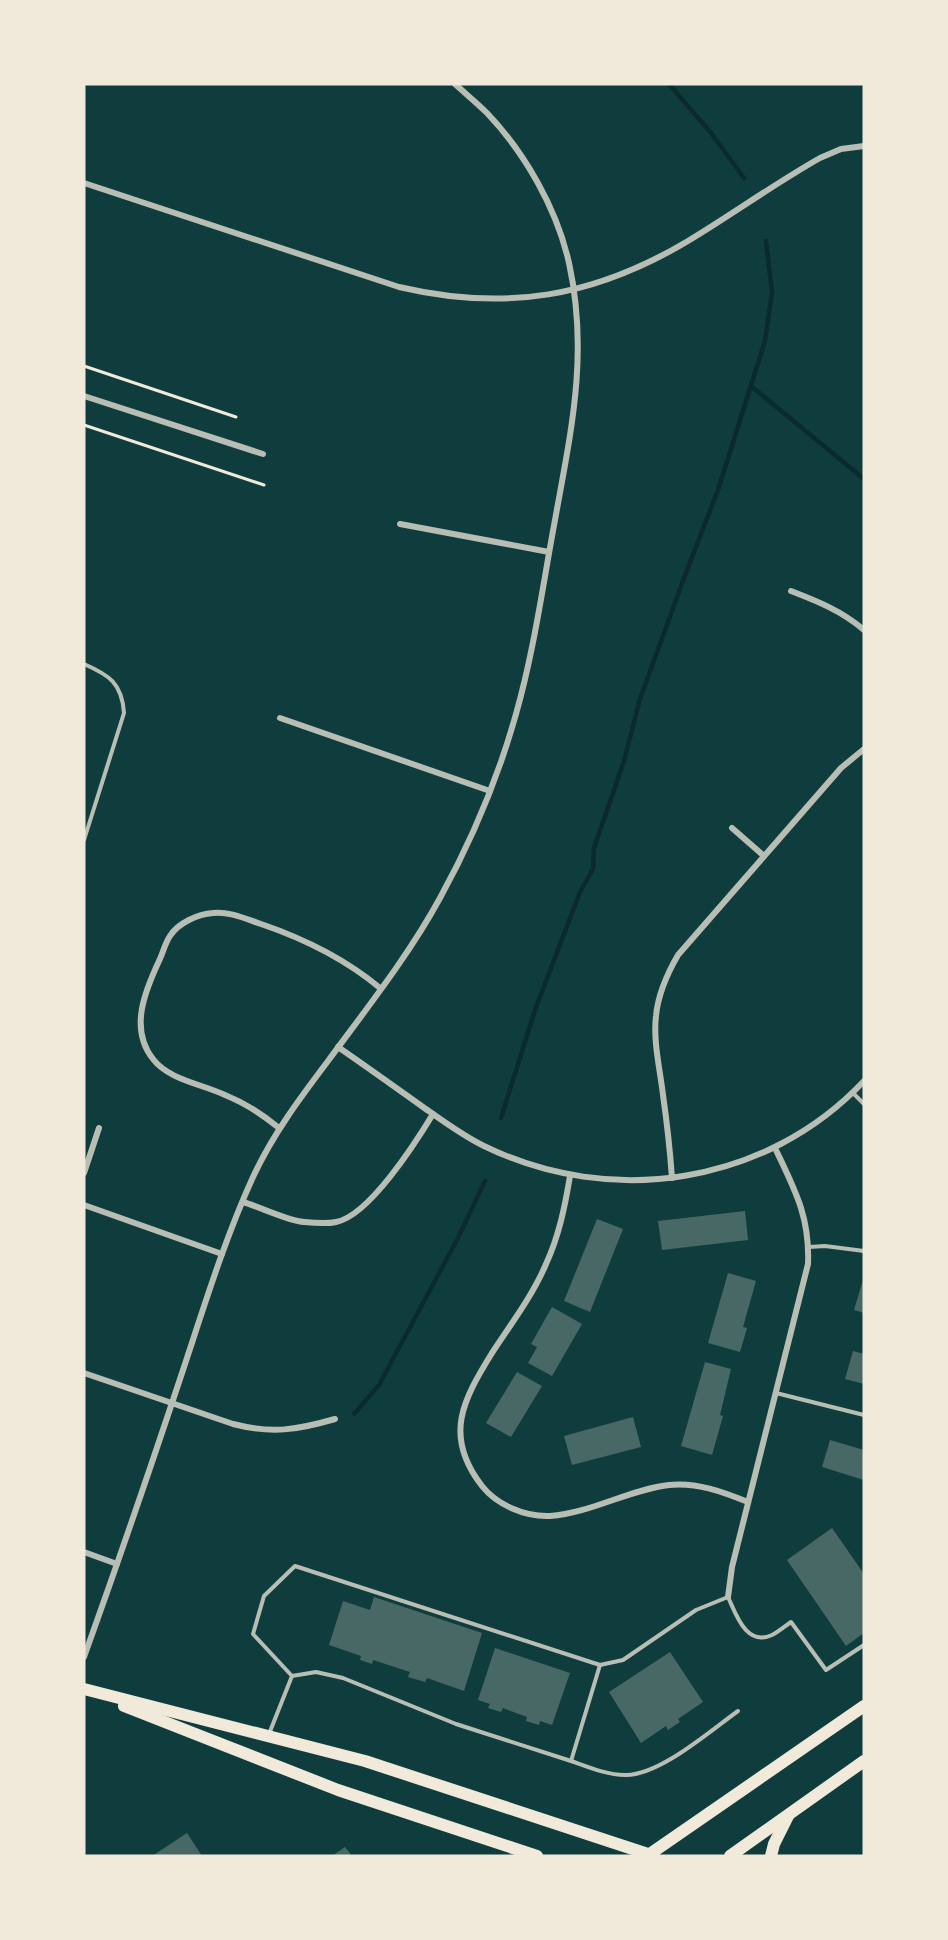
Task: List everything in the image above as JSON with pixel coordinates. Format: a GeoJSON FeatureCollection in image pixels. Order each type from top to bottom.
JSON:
{"type":"FeatureCollection","features":[{"type":"Feature","properties":{"kind":"main road"},"geometry":{"type":"LineString","coordinates":[[84,1690],[365,1761],[650,1855],[864,1706]]}},
{"type":"Feature","properties":{"kind":"main road"},"geometry":{"type":"LineString","coordinates":[[84,1690],[338,1790],[534,1855]]}},
{"type":"Feature","properties":{"kind":"main road"},"geometry":{"type":"LineString","coordinates":[[730,1856],[864,1761]]}},
{"type":"Feature","properties":{"kind":"main road"},"geometry":{"type":"LineString","coordinates":[[771,1856],[774,1844],[789,1814]]}},
{"type":"Feature","properties":{"kind":"street"},"geometry":{"type":"LineString","coordinates":[[84,1657],[222,1254],[254,1176],[279,1128],[418,935],[463,854],[490,791],[516,714],[530,657],[578,388],[578,324],[569,262],[546,199],[522,157],[488,114],[455,84]]}},
{"type":"Feature","properties":{"kind":"street"},"geometry":{"type":"LineString","coordinates":[[84,183],[379,281],[425,293],[505,300],[548,296],[614,277],[640,266],[689,240],[819,158],[841,150],[864,146]]}},
{"type":"Feature","properties":{"kind":"street"},"geometry":{"type":"LineString","coordinates":[[84,396],[263,454]]}},
{"type":"Feature","properties":{"kind":"street"},"geometry":{"type":"LineString","coordinates":[[400,524],[549,552]]}},
{"type":"Feature","properties":{"kind":"street"},"geometry":{"type":"LineString","coordinates":[[791,591],[829,606],[853,620],[864,630]]}},
{"type":"Feature","properties":{"kind":"street"},"geometry":{"type":"LineString","coordinates":[[280,718],[490,791]]}},
{"type":"Feature","properties":{"kind":"street"},"geometry":{"type":"LineString","coordinates":[[672,1178],[655,1032],[662,987],[678,955],[842,768],[864,749]]}},
{"type":"Feature","properties":{"kind":"street"},"geometry":{"type":"LineString","coordinates":[[732,828],[764,856]]}},
{"type":"Feature","properties":{"kind":"street"},"geometry":{"type":"LineString","coordinates":[[279,1128],[255,1109],[165,1071],[152,1058],[142,1037],[140,1016],[149,981],[171,934],[188,920],[213,913],[236,915],[290,934],[334,955],[380,988]]}},
{"type":"Feature","properties":{"kind":"street"},"geometry":{"type":"LineString","coordinates":[[338,1047],[433,1114],[491,1150],[529,1165],[570,1176],[642,1180],[672,1178],[720,1168],[775,1149],[822,1120],[864,1081]]}},
{"type":"Feature","properties":{"kind":"street"},"geometry":{"type":"LineString","coordinates":[[243,1202],[302,1222],[337,1222],[358,1212],[375,1196],[433,1114]]}},
{"type":"Feature","properties":{"kind":"street"},"geometry":{"type":"LineString","coordinates":[[84,1173],[99,1128]]}},
{"type":"Feature","properties":{"kind":"street"},"geometry":{"type":"LineString","coordinates":[[728,1597],[732,1567],[808,1264],[809,1247],[804,1212],[775,1149]]}},
{"type":"Feature","properties":{"kind":"street"},"geometry":{"type":"LineString","coordinates":[[570,1176],[560,1226],[546,1265],[467,1395],[461,1416],[460,1437],[462,1451],[470,1471],[487,1493],[499,1501],[523,1513],[537,1515],[551,1516],[577,1511],[649,1489],[670,1485],[698,1486],[748,1502]]}},
{"type":"Feature","properties":{"kind":"street"},"geometry":{"type":"LineString","coordinates":[[84,1205],[222,1254]]}},
{"type":"Feature","properties":{"kind":"street"},"geometry":{"type":"LineString","coordinates":[[84,1373],[233,1424],[258,1430],[282,1431],[308,1427],[335,1419]]}},
{"type":"Feature","properties":{"kind":"street"},"geometry":{"type":"LineString","coordinates":[[84,1552],[117,1564]]}},
{"type":"Feature","properties":{"kind":"lane"},"geometry":{"type":"LineString","coordinates":[[84,664],[112,679],[123,699],[124,713],[84,840]]}},
{"type":"Feature","properties":{"kind":"lane"},"geometry":{"type":"LineString","coordinates":[[853,1093],[864,1104]]}},
{"type":"Feature","properties":{"kind":"lane"},"geometry":{"type":"LineString","coordinates":[[809,1247],[825,1246],[864,1251]]}},
{"type":"Feature","properties":{"kind":"lane"},"geometry":{"type":"LineString","coordinates":[[776,1393],[864,1415]]}},
{"type":"Feature","properties":{"kind":"lane"},"geometry":{"type":"LineString","coordinates":[[292,1676],[254,1634],[264,1596],[295,1566],[600,1665],[623,1660],[696,1610],[728,1597],[742,1628],[752,1635],[771,1636],[791,1622],[826,1670],[864,1645]]}},
{"type":"Feature","properties":{"kind":"lane"},"geometry":{"type":"LineString","coordinates":[[571,1761],[600,1665]]}},
{"type":"Feature","properties":{"kind":"lane"},"geometry":{"type":"LineString","coordinates":[[292,1676],[316,1672],[343,1678],[456,1724],[597,1770],[625,1775],[645,1773],[676,1755],[738,1712]]}},
{"type":"Feature","properties":{"kind":"lane"},"geometry":{"type":"LineString","coordinates":[[267,1737],[292,1676]]}},
{"type":"Feature","properties":{"kind":"path"},"geometry":{"type":"LineString","coordinates":[[84,366],[236,417]]}},
{"type":"Feature","properties":{"kind":"path"},"geometry":{"type":"LineString","coordinates":[[84,425],[264,485]]}},
{"type":"Feature","properties":{"kind":"building"},"geometry":{"type":"Polygon","coordinates":[[[745,1211],[748,1240],[662,1250],[658,1221],[745,1211]]]}},
{"type":"Feature","properties":{"kind":"building"},"geometry":{"type":"Polygon","coordinates":[[[597,1219],[623,1229],[590,1312],[564,1301],[597,1219]]]}},
{"type":"Feature","properties":{"kind":"building"},"geometry":{"type":"Polygon","coordinates":[[[728,1273],[756,1281],[743,1327],[747,1328],[740,1352],[708,1343],[728,1273]]]}},
{"type":"Feature","properties":{"kind":"building"},"geometry":{"type":"Polygon","coordinates":[[[864,1280],[864,1313],[854,1310],[864,1280]]]}},
{"type":"Feature","properties":{"kind":"building"},"geometry":{"type":"Polygon","coordinates":[[[552,1307],[582,1324],[552,1376],[528,1363],[537,1347],[531,1344],[552,1307]]]}},
{"type":"Feature","properties":{"kind":"building"},"geometry":{"type":"Polygon","coordinates":[[[853,1351],[864,1354],[864,1384],[845,1379],[853,1351]]]}},
{"type":"Feature","properties":{"kind":"building"},"geometry":{"type":"Polygon","coordinates":[[[705,1362],[731,1369],[720,1415],[723,1416],[712,1455],[681,1446],[705,1362]]]}},
{"type":"Feature","properties":{"kind":"building"},"geometry":{"type":"Polygon","coordinates":[[[517,1372],[542,1386],[511,1437],[486,1423],[517,1372]]]}},
{"type":"Feature","properties":{"kind":"building"},"geometry":{"type":"Polygon","coordinates":[[[633,1417],[641,1447],[572,1465],[564,1436],[633,1417]]]}},
{"type":"Feature","properties":{"kind":"building"},"geometry":{"type":"Polygon","coordinates":[[[830,1440],[864,1450],[864,1480],[822,1467],[830,1440]]]}},
{"type":"Feature","properties":{"kind":"building"},"geometry":{"type":"Polygon","coordinates":[[[832,1528],[864,1574],[864,1633],[846,1646],[787,1560],[832,1528]]]}},
{"type":"Feature","properties":{"kind":"building"},"geometry":{"type":"Polygon","coordinates":[[[374,1597],[482,1633],[464,1691],[427,1678],[425,1682],[408,1677],[410,1672],[373,1660],[372,1664],[360,1660],[361,1656],[329,1645],[343,1601],[370,1610],[374,1597]]]}},
{"type":"Feature","properties":{"kind":"building"},"geometry":{"type":"Polygon","coordinates":[[[495,1648],[570,1673],[552,1725],[540,1721],[539,1725],[526,1721],[527,1717],[503,1708],[501,1712],[488,1708],[490,1704],[478,1700],[495,1648]]]}},
{"type":"Feature","properties":{"kind":"building"},"geometry":{"type":"Polygon","coordinates":[[[670,1652],[703,1702],[678,1719],[680,1722],[668,1730],[666,1726],[641,1743],[609,1692],[670,1652]]]}},
{"type":"Feature","properties":{"kind":"building"},"geometry":{"type":"Polygon","coordinates":[[[187,1833],[202,1856],[152,1856],[187,1833]]]}},
{"type":"Feature","properties":{"kind":"building"},"geometry":{"type":"Polygon","coordinates":[[[345,1847],[352,1856],[332,1856],[345,1847]]]}},
{"type":"Feature","properties":{"kind":"waterway"},"geometry":{"type":"LineString","coordinates":[[669,84],[711,133],[744,178]]}},
{"type":"Feature","properties":{"kind":"waterway"},"geometry":{"type":"LineString","coordinates":[[501,1118],[535,1010],[580,892],[593,869],[594,848],[624,761],[640,699],[718,490],[765,341],[772,292],[766,241]]}},
{"type":"Feature","properties":{"kind":"waterway"},"geometry":{"type":"LineString","coordinates":[[751,386],[864,479]]}},
{"type":"Feature","properties":{"kind":"waterway"},"geometry":{"type":"LineString","coordinates":[[354,1414],[379,1385],[458,1238],[485,1181]]}}]}
